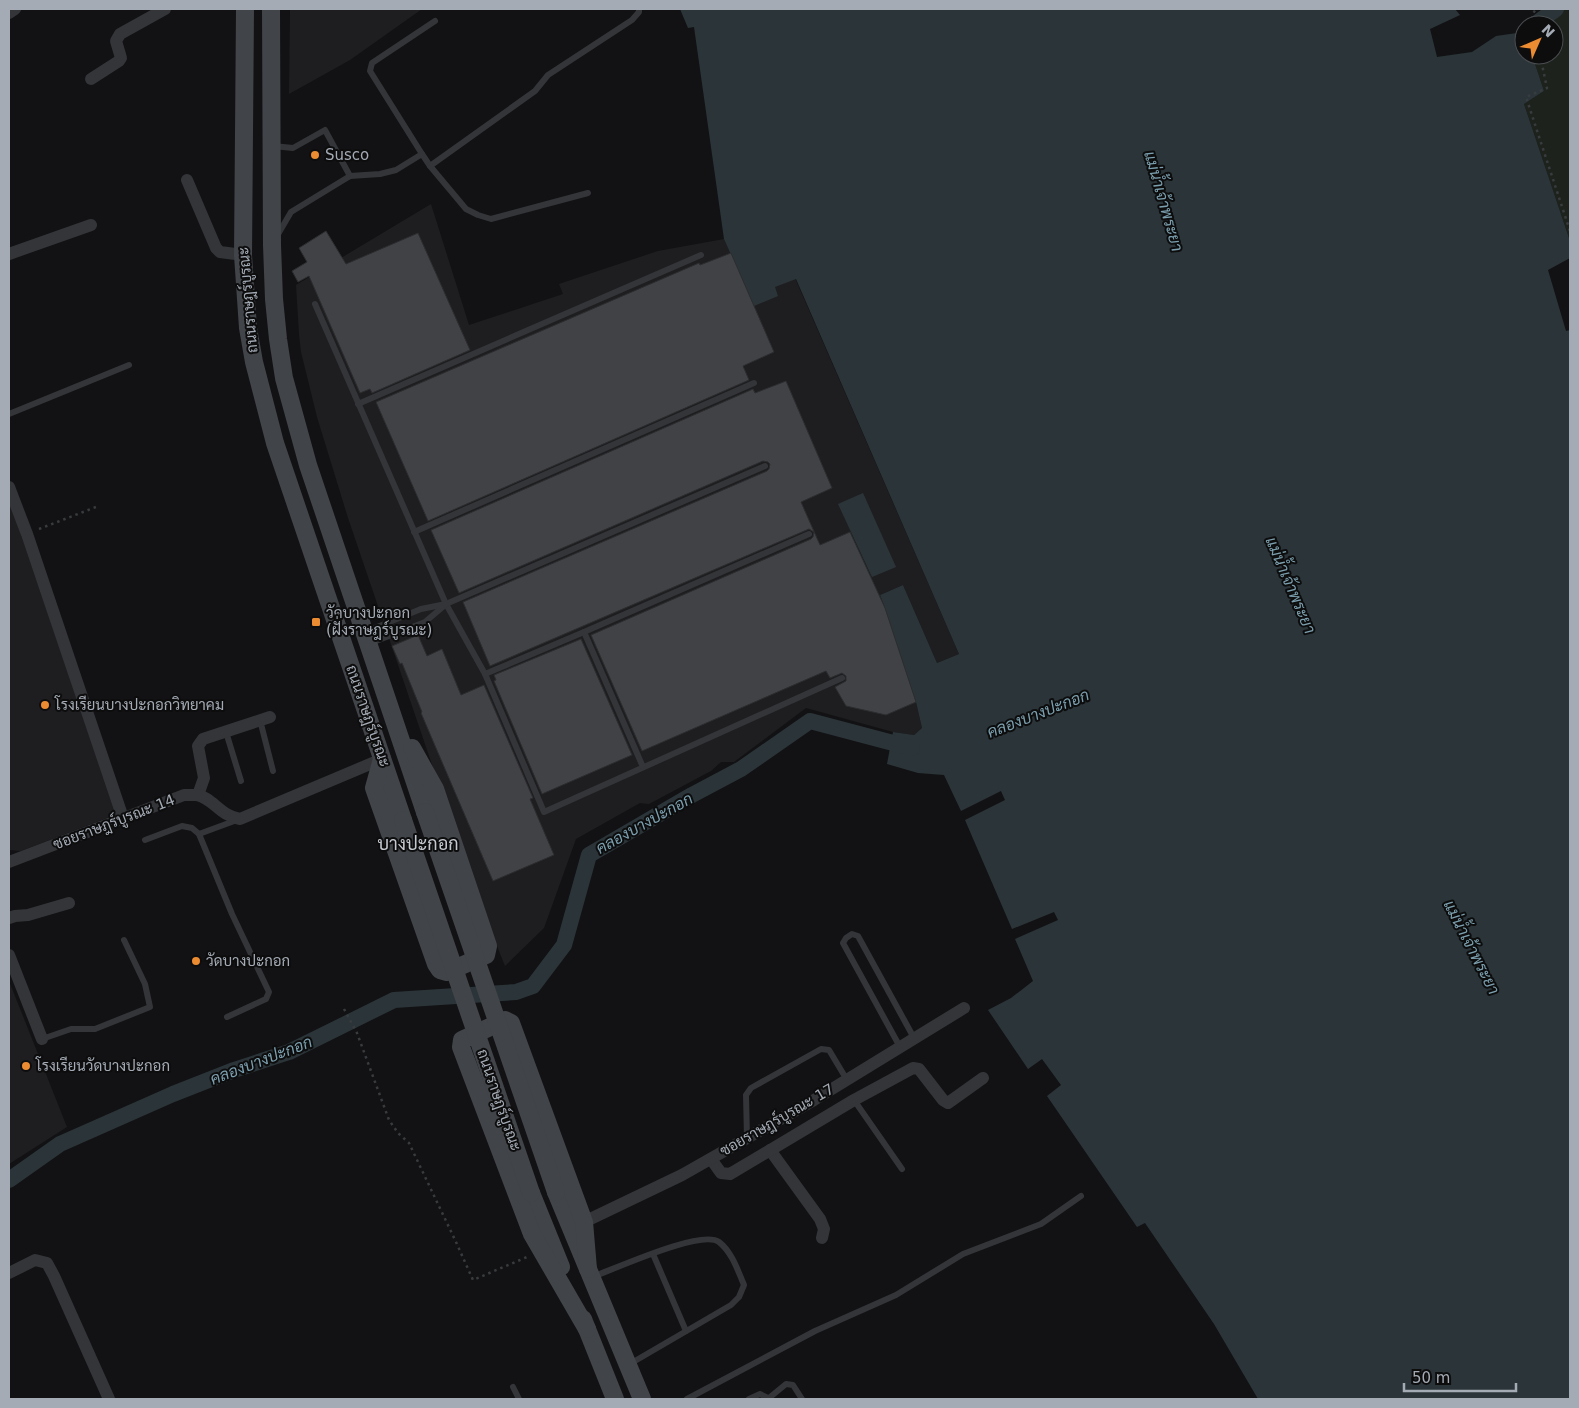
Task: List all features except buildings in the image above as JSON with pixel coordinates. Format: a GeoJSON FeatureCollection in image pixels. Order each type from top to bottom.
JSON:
{"type":"FeatureCollection","features":[{"type":"Feature","properties":{"kind":"main road","name":"ถนนราษฎร์บูรณะ"},"geometry":{"type":"LineString","coordinates":[[245,9],[243,255],[248,328],[264,401],[275,442],[382,759],[531,1192],[615,1399]]}},
{"type":"Feature","properties":{"kind":"main road","name":"ถนนราษฎร์บูรณะ"},"geometry":{"type":"LineString","coordinates":[[271,9],[272,245],[274,299],[284,378],[308,466],[556,1192],[642,1399]]}},
{"type":"Feature","properties":{"kind":"main road"},"geometry":{"type":"LineString","coordinates":[[382,759],[374,788],[436,964],[440,970],[447,972],[486,955],[488,946],[435,789],[390,708]]}},
{"type":"Feature","properties":{"kind":"main road"},"geometry":{"type":"LineString","coordinates":[[587,1329],[532,1234],[461,1047],[462,1040],[505,1020],[511,1023],[584,1222],[589,1274]]}},
{"type":"Feature","properties":{"kind":"street"},"geometry":{"type":"LineString","coordinates":[[9,12],[15,9]]}},
{"type":"Feature","properties":{"kind":"street"},"geometry":{"type":"LineString","coordinates":[[91,79],[119,62],[121,58],[116,41],[120,34],[165,9]]}},
{"type":"Feature","properties":{"kind":"street"},"geometry":{"type":"LineString","coordinates":[[187,180],[216,248],[220,252],[243,255]]}},
{"type":"Feature","properties":{"kind":"street"},"geometry":{"type":"LineString","coordinates":[[9,254],[91,225]]}},
{"type":"Feature","properties":{"kind":"street"},"geometry":{"type":"LineString","coordinates":[[9,487],[27,534],[123,818]]}},
{"type":"Feature","properties":{"kind":"street"},"geometry":{"type":"LineString","coordinates":[[265,719],[203,739],[198,746],[204,778],[198,795],[208,800],[230,818],[240,819],[382,759]]}},
{"type":"Feature","properties":{"kind":"street","name":"ซอยราษฎร์บูรณะ 14"},"geometry":{"type":"LineString","coordinates":[[9,858],[184,795],[198,795]]}},
{"type":"Feature","properties":{"kind":"street"},"geometry":{"type":"LineString","coordinates":[[9,918],[28,915],[69,903]]}},
{"type":"Feature","properties":{"kind":"street"},"geometry":{"type":"LineString","coordinates":[[9,955],[42,1039]]}},
{"type":"Feature","properties":{"kind":"street","name":"ซอยราษฎร์บูรณะ 17"},"geometry":{"type":"LineString","coordinates":[[584,1222],[711,1159],[847,1080],[964,1008]]}},
{"type":"Feature","properties":{"kind":"street"},"geometry":{"type":"LineString","coordinates":[[711,1159],[721,1173],[730,1174],[854,1100],[913,1068],[919,1069],[943,1100],[948,1103],[983,1078]]}},
{"type":"Feature","properties":{"kind":"street"},"geometry":{"type":"LineString","coordinates":[[770,1150],[820,1219],[824,1229],[822,1238]]}},
{"type":"Feature","properties":{"kind":"street"},"geometry":{"type":"LineString","coordinates":[[9,1273],[35,1260],[47,1263],[109,1399]]}},
{"type":"Feature","properties":{"kind":"lane"},"geometry":{"type":"LineString","coordinates":[[430,166],[535,91],[548,75],[632,20],[639,12],[639,9]]}},
{"type":"Feature","properties":{"kind":"lane"},"geometry":{"type":"LineString","coordinates":[[435,21],[372,63],[370,72],[430,166],[466,209],[491,219],[588,193]]}},
{"type":"Feature","properties":{"kind":"lane"},"geometry":{"type":"LineString","coordinates":[[272,146],[293,148],[324,130],[350,176]]}},
{"type":"Feature","properties":{"kind":"lane"},"geometry":{"type":"LineString","coordinates":[[272,245],[291,212],[350,176],[380,174],[396,170],[422,154]]}},
{"type":"Feature","properties":{"kind":"lane"},"geometry":{"type":"LineString","coordinates":[[358,404],[702,255]]}},
{"type":"Feature","properties":{"kind":"lane"},"geometry":{"type":"LineString","coordinates":[[315,304],[446,604],[485,674],[544,812],[842,678]]}},
{"type":"Feature","properties":{"kind":"lane"},"geometry":{"type":"LineString","coordinates":[[9,414],[128,365]]}},
{"type":"Feature","properties":{"kind":"lane"},"geometry":{"type":"LineString","coordinates":[[414,532],[754,383]]}},
{"type":"Feature","properties":{"kind":"lane"},"geometry":{"type":"LineString","coordinates":[[367,638],[421,609],[446,604],[765,466]]}},
{"type":"Feature","properties":{"kind":"lane"},"geometry":{"type":"LineString","coordinates":[[485,674],[809,534]]}},
{"type":"Feature","properties":{"kind":"lane"},"geometry":{"type":"LineString","coordinates":[[367,638],[425,622],[446,604]]}},
{"type":"Feature","properties":{"kind":"lane"},"geometry":{"type":"LineString","coordinates":[[584,632],[643,767]]}},
{"type":"Feature","properties":{"kind":"lane"},"geometry":{"type":"LineString","coordinates":[[265,719],[272,771]]}},
{"type":"Feature","properties":{"kind":"lane"},"geometry":{"type":"LineString","coordinates":[[226,732],[241,781]]}},
{"type":"Feature","properties":{"kind":"lane"},"geometry":{"type":"LineString","coordinates":[[199,834],[240,819]]}},
{"type":"Feature","properties":{"kind":"lane"},"geometry":{"type":"LineString","coordinates":[[145,840],[182,826],[192,828],[199,834],[232,914],[269,992],[266,999],[227,1017]]}},
{"type":"Feature","properties":{"kind":"lane"},"geometry":{"type":"LineString","coordinates":[[900,1047],[843,943],[852,934],[858,936],[914,1038]]}},
{"type":"Feature","properties":{"kind":"lane"},"geometry":{"type":"LineString","coordinates":[[42,1039],[71,1029],[95,1028],[150,1007],[144,984],[124,940]]}},
{"type":"Feature","properties":{"kind":"lane"},"geometry":{"type":"LineString","coordinates":[[747,1138],[746,1095],[751,1088],[821,1049],[829,1050],[847,1080]]}},
{"type":"Feature","properties":{"kind":"lane"},"geometry":{"type":"LineString","coordinates":[[854,1100],[902,1170]]}},
{"type":"Feature","properties":{"kind":"lane"},"geometry":{"type":"LineString","coordinates":[[687,1399],[815,1331],[896,1296],[963,1254],[1041,1224],[1081,1196]]}},
{"type":"Feature","properties":{"kind":"lane"},"geometry":{"type":"LineString","coordinates":[[589,1274],[684,1242],[709,1239],[719,1242],[730,1255],[744,1285],[739,1298],[731,1305],[628,1365]]}},
{"type":"Feature","properties":{"kind":"lane"},"geometry":{"type":"LineString","coordinates":[[653,1254],[686,1331]]}},
{"type":"Feature","properties":{"kind":"lane"},"geometry":{"type":"LineString","coordinates":[[749,1399],[760,1394],[770,1398],[786,1384],[793,1385],[802,1399]]}},
{"type":"Feature","properties":{"kind":"lane"},"geometry":{"type":"LineString","coordinates":[[514,1388],[519,1399]]}},
{"type":"Feature","properties":{"kind":"path"},"geometry":{"type":"LineString","coordinates":[[1542,65],[1547,88],[1526,97],[1570,231]]}},
{"type":"Feature","properties":{"kind":"path"},"geometry":{"type":"LineString","coordinates":[[27,534],[96,507]]}},
{"type":"Feature","properties":{"kind":"path"},"geometry":{"type":"LineString","coordinates":[[344,1009],[357,1033],[389,1120],[398,1133],[410,1143],[473,1280],[542,1251]]}},
{"type":"Feature","properties":{"kind":"shaded area"},"geometry":{"type":"Polygon","coordinates":[[[290,9],[422,9],[350,60],[289,94],[290,9]]]}},
{"type":"Feature","properties":{"kind":"shaded area"},"geometry":{"type":"Polygon","coordinates":[[[1548,9],[1570,9],[1570,241],[1524,104],[1544,91],[1535,65],[1564,65],[1564,15],[1542,15],[1548,9]]]}},
{"type":"Feature","properties":{"kind":"shaded area"},"geometry":{"type":"Polygon","coordinates":[[[431,204],[469,325],[563,294],[559,284],[658,251],[724,239],[731,253],[778,296],[774,287],[795,278],[959,654],[937,663],[903,585],[880,595],[916,702],[922,728],[914,735],[893,732],[806,708],[734,762],[721,762],[711,771],[649,804],[640,803],[576,839],[544,928],[505,966],[475,891],[348,518],[317,417],[301,352],[299,334],[296,285],[431,204]]]}},
{"type":"Feature","properties":{"kind":"shaded area","name":"โรงเรียนบางปะกอกวิทยาคม"},"geometry":{"type":"Polygon","coordinates":[[[9,500],[117,814],[21,851],[9,850],[9,500]]]}},
{"type":"Feature","properties":{"kind":"shaded area","name":"โรงเรียนวัดบางปะกอก"},"geometry":{"type":"Polygon","coordinates":[[[9,981],[67,1127],[9,1164],[9,981]]]}},
{"type":"Feature","properties":{"kind":"water","name":"แม่น้ำเจ้าพระยา"},"geometry":{"type":"Polygon","coordinates":[[[680,9],[1455,9],[1460,15],[1430,29],[1437,57],[1472,52],[1496,36],[1514,33],[1514,65],[1535,65],[1544,91],[1524,104],[1570,241],[1570,258],[1548,270],[1566,331],[1570,330],[1570,1399],[1258,1399],[1214,1324],[1145,1223],[1137,1227],[1047,1096],[1061,1085],[1042,1059],[1028,1069],[988,1010],[1011,998],[1033,981],[1015,939],[1058,920],[1054,912],[1012,929],[965,820],[1005,800],[1001,791],[961,811],[944,775],[918,773],[887,764],[893,732],[914,735],[922,728],[916,702],[880,595],[903,585],[937,663],[959,654],[796,279],[775,287],[778,296],[754,306],[724,239],[694,27],[688,28],[680,9]]]}},
{"type":"Feature","properties":{"kind":"water"},"geometry":{"type":"Polygon","coordinates":[[[863,493],[896,567],[872,577],[838,504],[863,493]]]}},
{"type":"Feature","properties":{"kind":"waterway"},"geometry":{"type":"LineString","coordinates":[[1548,15],[1556,9]]}},
{"type":"Feature","properties":{"kind":"waterway","name":"คลองบางปะกอก"},"geometry":{"type":"LineString","coordinates":[[9,1180],[60,1144],[173,1094],[234,1070],[289,1052],[394,1000],[516,992],[533,986],[564,945],[589,855],[692,795],[741,769],[810,721],[912,748]]}},
{"type":"Feature","properties":{"kind":"place","name":"Susco"},"geometry":{"type":"Point","coordinates":[315,155]}},
{"type":"Feature","properties":{"kind":"place","name":"วัดบางปะกอก (ฝั่งราษฎร์บูรณะ)"},"geometry":{"type":"Point","coordinates":[316,622]}},
{"type":"Feature","properties":{"kind":"place","name":"โรงเรียนบางปะกอกวิทยาคม"},"geometry":{"type":"Point","coordinates":[45,705]}},
{"type":"Feature","properties":{"kind":"place","name":"วัดบางปะกอก"},"geometry":{"type":"Point","coordinates":[196,961]}},
{"type":"Feature","properties":{"kind":"place","name":"โรงเรียนวัดบางปะกอก"},"geometry":{"type":"Point","coordinates":[26,1066]}},
{"type":"Feature","properties":{"kind":"district","name":"บางปะกอก"},"geometry":{"type":"Point","coordinates":[418,844]}}]}
